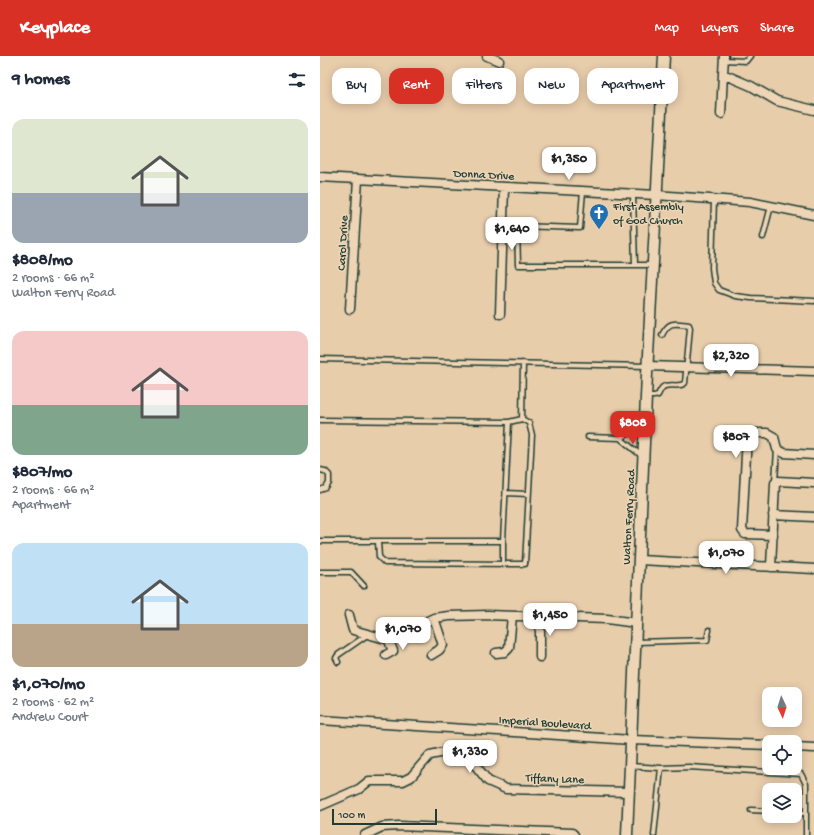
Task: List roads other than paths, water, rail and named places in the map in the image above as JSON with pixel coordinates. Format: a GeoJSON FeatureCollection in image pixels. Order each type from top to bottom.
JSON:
{"type":"FeatureCollection","features":[{"type":"Feature","properties":{"kind":"street"},"geometry":{"type":"LineString","coordinates":[[486,56],[499,61]]}},
{"type":"Feature","properties":{"kind":"street","name":"Walton Ferry Road"},"geometry":{"type":"LineString","coordinates":[[627,835],[643,458],[664,56]]}},
{"type":"Feature","properties":{"kind":"street"},"geometry":{"type":"LineString","coordinates":[[722,114],[724,58]]}},
{"type":"Feature","properties":{"kind":"street"},"geometry":{"type":"LineString","coordinates":[[723,74],[751,86],[777,101],[814,110]]}},
{"type":"Feature","properties":{"kind":"street","name":"Donna Drive"},"geometry":{"type":"LineString","coordinates":[[320,177],[633,195],[656,195],[750,202],[814,215]]}},
{"type":"Feature","properties":{"kind":"street","name":"Carol Drive"},"geometry":{"type":"LineString","coordinates":[[350,309],[358,179]]}},
{"type":"Feature","properties":{"kind":"street"},"geometry":{"type":"LineString","coordinates":[[500,314],[504,187]]}},
{"type":"Feature","properties":{"kind":"street"},"geometry":{"type":"LineString","coordinates":[[648,366],[814,371]]}},
{"type":"Feature","properties":{"kind":"street"},"geometry":{"type":"LineString","coordinates":[[773,535],[745,534],[742,530],[747,436],[750,432],[767,433],[774,437],[777,449],[784,453],[814,455]]}},
{"type":"Feature","properties":{"kind":"street"},"geometry":{"type":"LineString","coordinates":[[771,567],[775,483],[778,481],[814,483]]}},
{"type":"Feature","properties":{"kind":"street"},"geometry":{"type":"LineString","coordinates":[[773,515],[814,516]]}},
{"type":"Feature","properties":{"kind":"street"},"geometry":{"type":"LineString","coordinates":[[639,560],[814,569]]}},
{"type":"Feature","properties":{"kind":"street"},"geometry":{"type":"LineString","coordinates":[[349,615],[353,630],[382,638],[388,638],[434,618],[449,616],[607,619],[636,623]]}},
{"type":"Feature","properties":{"kind":"street"},"geometry":{"type":"LineString","coordinates":[[496,653],[505,652],[509,648],[512,616]]}},
{"type":"Feature","properties":{"kind":"street"},"geometry":{"type":"LineString","coordinates":[[540,617],[540,657]]}},
{"type":"Feature","properties":{"kind":"street"},"geometry":{"type":"LineString","coordinates":[[431,655],[439,650],[443,645],[434,618]]}},
{"type":"Feature","properties":{"kind":"street"},"geometry":{"type":"LineString","coordinates":[[386,656],[393,651],[388,638]]}},
{"type":"Feature","properties":{"kind":"street","name":"Imperial Boulevard"},"geometry":{"type":"LineString","coordinates":[[320,720],[631,740],[762,745]]}},
{"type":"Feature","properties":{"kind":"street"},"geometry":{"type":"LineString","coordinates":[[802,747],[814,748]]}},
{"type":"Feature","properties":{"kind":"street","name":"Tiffany Lane"},"geometry":{"type":"LineString","coordinates":[[320,806],[359,789],[369,781],[403,781],[411,776],[430,755],[440,752],[468,756],[488,781],[506,788],[629,792]]}},
{"type":"Feature","properties":{"kind":"street"},"geometry":{"type":"LineString","coordinates":[[365,835],[382,827],[399,826],[574,835]]}},
{"type":"Feature","properties":{"kind":"lane"},"geometry":{"type":"LineString","coordinates":[[724,58],[746,61],[750,56]]}},
{"type":"Feature","properties":{"kind":"lane"},"geometry":{"type":"LineString","coordinates":[[583,191],[580,228],[517,226],[518,265],[653,265]]}},
{"type":"Feature","properties":{"kind":"lane"},"geometry":{"type":"LineString","coordinates":[[633,195],[635,265]]}},
{"type":"Feature","properties":{"kind":"lane"},"geometry":{"type":"LineString","coordinates":[[714,200],[712,268],[714,283],[719,290],[735,296],[751,298],[814,301]]}},
{"type":"Feature","properties":{"kind":"lane"},"geometry":{"type":"LineString","coordinates":[[763,237],[771,206]]}},
{"type":"Feature","properties":{"kind":"lane"},"geometry":{"type":"LineString","coordinates":[[502,238],[517,238]]}},
{"type":"Feature","properties":{"kind":"lane"},"geometry":{"type":"LineString","coordinates":[[646,396],[658,395],[661,388],[665,386],[680,386],[685,383],[690,328],[689,325],[671,323],[662,335]]}},
{"type":"Feature","properties":{"kind":"lane"},"geometry":{"type":"LineString","coordinates":[[320,360],[648,366]]}},
{"type":"Feature","properties":{"kind":"lane"},"geometry":{"type":"LineString","coordinates":[[522,420],[523,363]]}},
{"type":"Feature","properties":{"kind":"lane"},"geometry":{"type":"LineString","coordinates":[[320,420],[509,422],[522,420],[529,423],[532,435],[525,564],[385,563],[379,557],[378,542]]}},
{"type":"Feature","properties":{"kind":"lane"},"geometry":{"type":"LineString","coordinates":[[502,564],[509,422]]}},
{"type":"Feature","properties":{"kind":"lane"},"geometry":{"type":"LineString","coordinates":[[588,437],[620,438],[632,432],[645,431]]}},
{"type":"Feature","properties":{"kind":"lane"},"geometry":{"type":"LineString","coordinates":[[620,438],[643,458]]}},
{"type":"Feature","properties":{"kind":"lane"},"geometry":{"type":"LineString","coordinates":[[775,483],[777,449]]}},
{"type":"Feature","properties":{"kind":"lane"},"geometry":{"type":"LineString","coordinates":[[320,470],[325,471],[329,475],[329,483],[326,488],[320,490]]}},
{"type":"Feature","properties":{"kind":"lane"},"geometry":{"type":"LineString","coordinates":[[506,493],[528,494]]}},
{"type":"Feature","properties":{"kind":"lane"},"geometry":{"type":"LineString","coordinates":[[320,542],[504,541]]}},
{"type":"Feature","properties":{"kind":"lane"},"geometry":{"type":"LineString","coordinates":[[320,572],[351,572],[364,586]]}},
{"type":"Feature","properties":{"kind":"lane"},"geometry":{"type":"LineString","coordinates":[[635,642],[707,640],[709,630]]}},
{"type":"Feature","properties":{"kind":"lane"},"geometry":{"type":"LineString","coordinates":[[338,662],[336,658],[338,654],[368,635]]}},
{"type":"Feature","properties":{"kind":"lane"},"geometry":{"type":"LineString","coordinates":[[630,766],[661,768],[689,767],[801,774],[806,784],[806,835]]}},
{"type":"Feature","properties":{"kind":"lane"},"geometry":{"type":"LineString","coordinates":[[654,835],[661,768]]}},
{"type":"Feature","properties":{"kind":"lane"},"geometry":{"type":"LineString","coordinates":[[751,810],[762,811]]}},
{"type":"Feature","properties":{"kind":"lane"},"geometry":{"type":"LineString","coordinates":[[802,813],[806,813]]}},
{"type":"Feature","properties":{"kind":"place","name":"First Assembly of God Church"},"geometry":{"type":"Point","coordinates":[599,230]}}]}
